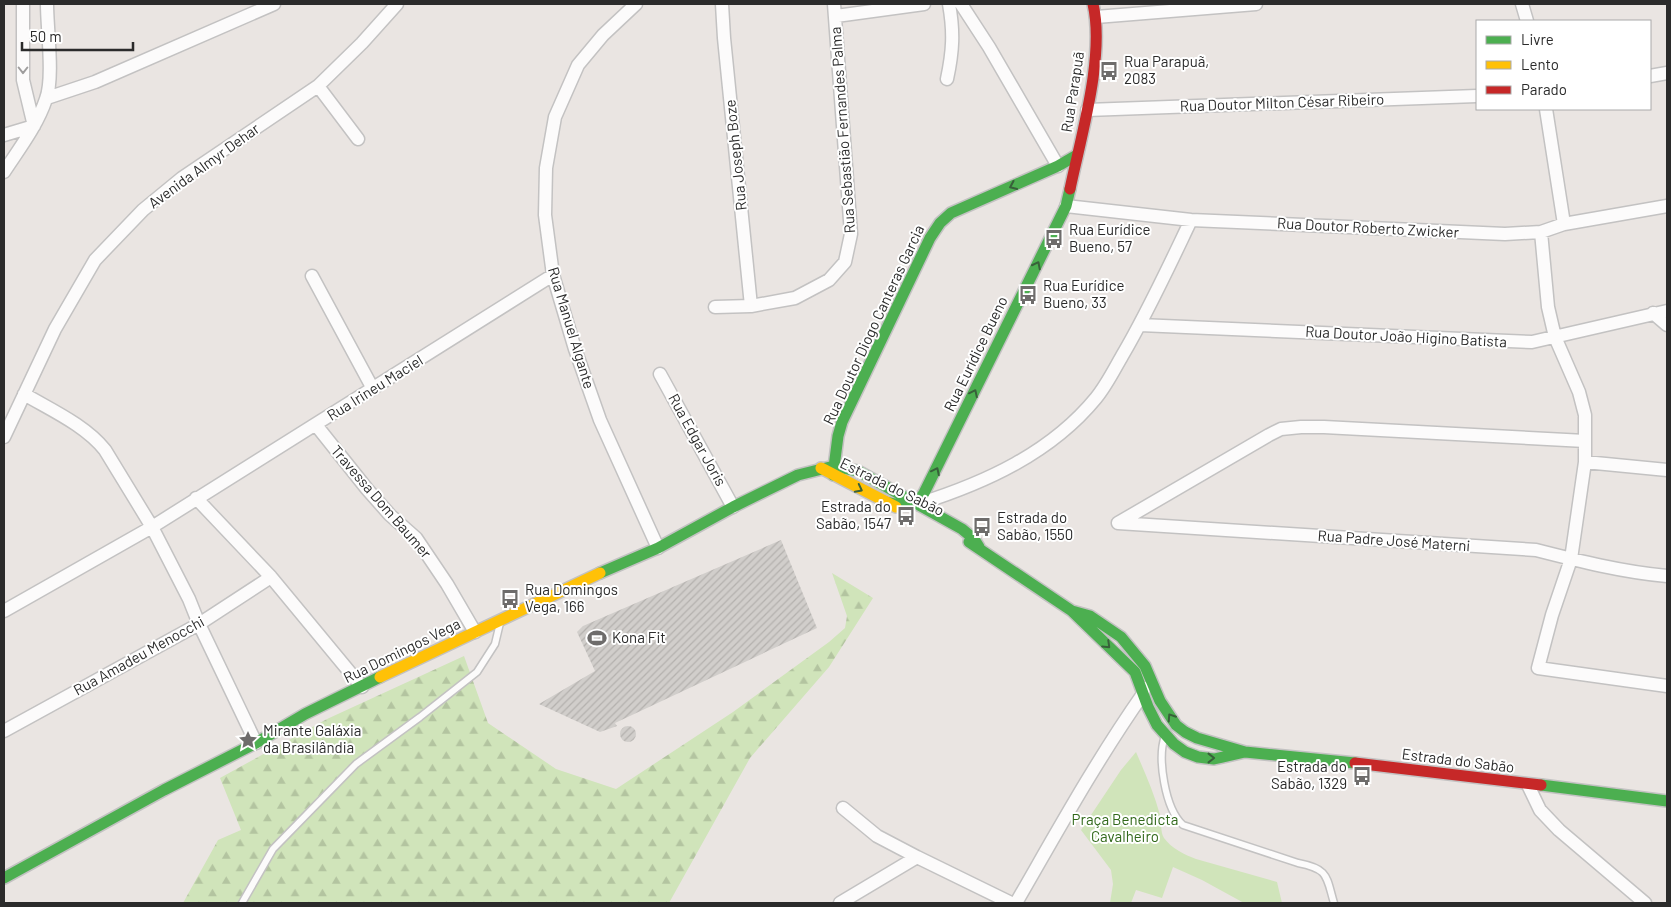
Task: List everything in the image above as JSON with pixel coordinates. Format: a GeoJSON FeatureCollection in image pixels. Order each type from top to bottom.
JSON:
{"type":"FeatureCollection","features":[{"type":"Feature","properties":{"kind":"street"},"geometry":{"type":"LineString","coordinates":[[24,4],[23,80],[34,126]]}},
{"type":"Feature","properties":{"kind":"street"},"geometry":{"type":"LineString","coordinates":[[4,172],[34,126],[47,98],[50,73],[47,4]]}},
{"type":"Feature","properties":{"kind":"street"},"geometry":{"type":"LineString","coordinates":[[47,98],[95,82],[274,4]]}},
{"type":"Feature","properties":{"kind":"street","name":"Avenida Almyr Dehar"},"geometry":{"type":"LineString","coordinates":[[4,437],[54,329],[95,260],[143,210],[182,178],[318,86],[362,43],[397,4]]}},
{"type":"Feature","properties":{"kind":"street","name":"Rua Manuel Algante"},"geometry":{"type":"LineString","coordinates":[[636,4],[603,35],[578,65],[555,117],[546,168],[545,215],[553,275],[575,349],[600,420],[658,548]]}},
{"type":"Feature","properties":{"kind":"street","name":"Rua Joseph Boze"},"geometry":{"type":"LineString","coordinates":[[722,4],[751,306]]}},
{"type":"Feature","properties":{"kind":"street"},"geometry":{"type":"LineString","coordinates":[[835,10],[924,4]]}},
{"type":"Feature","properties":{"kind":"street"},"geometry":{"type":"LineString","coordinates":[[947,79],[952,56],[953,38],[949,4]]}},
{"type":"Feature","properties":{"kind":"street"},"geometry":{"type":"LineString","coordinates":[[961,4],[989,46],[1058,166]]}},
{"type":"Feature","properties":{"kind":"street","name":"Rua Parapuã"},"geometry":{"type":"LineString","coordinates":[[1077,155],[1093,79],[1096,17],[1093,4]]}},
{"type":"Feature","properties":{"kind":"street"},"geometry":{"type":"LineString","coordinates":[[1096,17],[1256,4]]}},
{"type":"Feature","properties":{"kind":"street"},"geometry":{"type":"LineString","coordinates":[[1522,4],[1526,20]]}},
{"type":"Feature","properties":{"kind":"street","name":"Rua Sebastião Fernandes Palma"},"geometry":{"type":"LineString","coordinates":[[715,307],[751,306],[795,298],[829,280],[845,262],[851,234],[835,10]]}},
{"type":"Feature","properties":{"kind":"street"},"geometry":{"type":"LineString","coordinates":[[1651,76],[1667,73]]}},
{"type":"Feature","properties":{"kind":"street"},"geometry":{"type":"LineString","coordinates":[[318,86],[358,140]]}},
{"type":"Feature","properties":{"kind":"street","name":"Rua Doutor Milton César Ribeiro"},"geometry":{"type":"LineString","coordinates":[[1087,110],[1476,96]]}},
{"type":"Feature","properties":{"kind":"street"},"geometry":{"type":"LineString","coordinates":[[1546,110],[1564,224]]}},
{"type":"Feature","properties":{"kind":"street"},"geometry":{"type":"LineString","coordinates":[[4,135],[34,126]]}},
{"type":"Feature","properties":{"kind":"street","name":"Rua Doutor Diogo Canteras Garcia"},"geometry":{"type":"LineString","coordinates":[[833,470],[842,422],[930,238],[940,223],[951,213],[1058,166],[1077,155]]}},
{"type":"Feature","properties":{"kind":"street","name":"Rua Eurídice Bueno"},"geometry":{"type":"LineString","coordinates":[[918,504],[1064,211],[1077,155]]}},
{"type":"Feature","properties":{"kind":"street","name":"Rua Eurídice Bueno"},"geometry":{"type":"LineString","coordinates":[[1058,166],[1064,188],[1064,211]]}},
{"type":"Feature","properties":{"kind":"street","name":"Rua Doutor Roberto Zwicker"},"geometry":{"type":"LineString","coordinates":[[1064,211],[1192,220],[1504,234],[1541,232],[1564,224],[1667,206]]}},
{"type":"Feature","properties":{"kind":"street"},"geometry":{"type":"LineString","coordinates":[[886,502],[908,507],[955,492],[1007,469],[1042,449],[1076,420],[1097,397],[1140,325],[1192,220]]}},
{"type":"Feature","properties":{"kind":"street"},"geometry":{"type":"LineString","coordinates":[[1541,232],[1548,307],[1556,338],[1579,392],[1585,415],[1585,462],[1572,559],[1552,614],[1538,668],[1667,686]]}},
{"type":"Feature","properties":{"kind":"street","name":"Rua Irineu Maciel"},"geometry":{"type":"LineString","coordinates":[[4,610],[152,527],[553,275]]}},
{"type":"Feature","properties":{"kind":"street"},"geometry":{"type":"LineString","coordinates":[[312,276],[373,389]]}},
{"type":"Feature","properties":{"kind":"street","name":"Rua Doutor João Higino Batista"},"geometry":{"type":"LineString","coordinates":[[1140,325],[1532,342],[1667,311]]}},
{"type":"Feature","properties":{"kind":"street"},"geometry":{"type":"LineString","coordinates":[[1653,313],[1667,325]]}},
{"type":"Feature","properties":{"kind":"street","name":"Rua Edgar Joris"},"geometry":{"type":"LineString","coordinates":[[660,374],[733,507]]}},
{"type":"Feature","properties":{"kind":"street"},"geometry":{"type":"LineString","coordinates":[[24,394],[86,431],[97,440],[109,457],[152,527],[189,599],[256,743]]}},
{"type":"Feature","properties":{"kind":"street","name":"Travessa Dom Baumer"},"geometry":{"type":"LineString","coordinates":[[316,425],[390,515],[416,538],[448,584],[475,632]]}},
{"type":"Feature","properties":{"kind":"street","name":"Rua Padre José Materni"},"geometry":{"type":"LineString","coordinates":[[1585,441],[1324,426],[1281,429],[1118,523],[1536,550],[1593,565],[1667,576]]}},
{"type":"Feature","properties":{"kind":"street"},"geometry":{"type":"LineString","coordinates":[[1585,462],[1667,470]]}},
{"type":"Feature","properties":{"kind":"street","name":"Estrada do Sabão"},"geometry":{"type":"LineString","coordinates":[[821,468],[858,471],[962,529],[974,539],[978,547]]}},
{"type":"Feature","properties":{"kind":"street","name":"Rua Domingos Vega"},"geometry":{"type":"LineString","coordinates":[[4,878],[164,790],[256,743],[305,714],[578,582],[658,548],[733,507],[798,475],[821,468]]}},
{"type":"Feature","properties":{"kind":"street","name":"Estrada do Sabão"},"geometry":{"type":"LineString","coordinates":[[833,470],[886,502],[945,529],[978,547],[1072,611],[1135,672],[1157,725],[1185,752],[1198,757],[1214,759],[1245,752]]}},
{"type":"Feature","properties":{"kind":"street"},"geometry":{"type":"LineString","coordinates":[[196,498],[271,577],[362,687]]}},
{"type":"Feature","properties":{"kind":"street","name":"Rua Amadeu Menocchi"},"geometry":{"type":"LineString","coordinates":[[4,731],[199,624],[271,577]]}},
{"type":"Feature","properties":{"kind":"street","name":"Estrada do Sabão"},"geometry":{"type":"LineString","coordinates":[[1072,611],[1090,616],[1121,638],[1146,666],[1160,701],[1176,725],[1197,738],[1245,752],[1400,768],[1667,801]]}},
{"type":"Feature","properties":{"kind":"street"},"geometry":{"type":"LineString","coordinates":[[1016,903],[1104,752],[1143,694],[1149,674]]}},
{"type":"Feature","properties":{"kind":"street"},"geometry":{"type":"LineString","coordinates":[[1528,785],[1540,810],[1559,830],[1645,903]]}},
{"type":"Feature","properties":{"kind":"street"},"geometry":{"type":"LineString","coordinates":[[843,808],[877,836],[1011,903]]}},
{"type":"Feature","properties":{"kind":"street"},"geometry":{"type":"LineString","coordinates":[[840,903],[917,857]]}},
{"type":"Feature","properties":{"kind":"lane"},"geometry":{"type":"LineString","coordinates":[[242,903],[273,849],[356,764],[420,718],[477,672],[495,644],[500,620]]}},
{"type":"Feature","properties":{"kind":"lane"},"geometry":{"type":"LineString","coordinates":[[1165,734],[1161,745],[1164,781],[1172,808],[1183,825],[1298,863],[1315,866],[1324,873],[1334,903]]}},
{"type":"Feature","properties":{"kind":"green space"},"geometry":{"type":"Polygon","coordinates":[[[832,573],[873,598],[829,667],[750,758],[669,903],[183,903],[218,840],[241,830],[220,778],[327,719],[464,656],[488,723],[556,769],[616,789],[733,712],[829,642],[845,628],[847,616],[832,573]]]}},
{"type":"Feature","properties":{"kind":"green space","name":"Praça Benedicta Cavalheiro"},"geometry":{"type":"Polygon","coordinates":[[[1136,752],[1155,799],[1161,818],[1162,833],[1167,842],[1178,851],[1196,859],[1277,882],[1282,903],[1244,903],[1202,880],[1173,867],[1162,898],[1136,890],[1131,903],[1110,903],[1113,884],[1111,870],[1081,830],[1121,770],[1136,752]]]}},
{"type":"Feature","properties":{"kind":"building"},"geometry":{"type":"Polygon","coordinates":[[[781,540],[817,628],[615,723],[617,726],[600,732],[539,704],[595,671],[577,632],[583,626],[781,540]]]}},
{"type":"Feature","properties":{"kind":"building"},"geometry":{"type":"Polygon","coordinates":[[[628,726],[636,734],[628,742],[620,734],[628,726]]]}},
{"type":"Feature","properties":{"kind":"traffic: fast"},"geometry":{"type":"LineString","coordinates":[[833,475],[838,436],[842,422],[930,238],[940,223],[951,213],[1058,166],[1077,155]]}},
{"type":"Feature","properties":{"kind":"traffic: fast"},"geometry":{"type":"LineString","coordinates":[[886,502],[908,505],[916,502],[924,493],[1066,206],[1070,189]]}},
{"type":"Feature","properties":{"kind":"traffic: fast"},"geometry":{"type":"LineString","coordinates":[[600,573],[658,548],[733,507],[798,475],[834,466],[858,471],[962,529],[974,539],[979,547]]}},
{"type":"Feature","properties":{"kind":"traffic: fast"},"geometry":{"type":"LineString","coordinates":[[969,542],[1072,611],[1135,672],[1157,725],[1174,744],[1185,752],[1198,757],[1214,759],[1245,752]]}},
{"type":"Feature","properties":{"kind":"traffic: fast"},"geometry":{"type":"LineString","coordinates":[[1072,611],[1090,616],[1121,637],[1145,666],[1160,701],[1176,725],[1185,732],[1197,738],[1245,752],[1355,763]]}},
{"type":"Feature","properties":{"kind":"traffic: fast"},"geometry":{"type":"LineString","coordinates":[[4,878],[164,790],[256,743],[305,714],[380,677]]}},
{"type":"Feature","properties":{"kind":"traffic: fast"},"geometry":{"type":"LineString","coordinates":[[1541,785],[1667,801]]}},
{"type":"Feature","properties":{"kind":"traffic: slow"},"geometry":{"type":"LineString","coordinates":[[821,468],[896,507]]}},
{"type":"Feature","properties":{"kind":"traffic: slow"},"geometry":{"type":"LineString","coordinates":[[380,677],[600,573]]}},
{"type":"Feature","properties":{"kind":"traffic: jam"},"geometry":{"type":"LineString","coordinates":[[1070,189],[1094,71],[1096,25],[1093,4]]}},
{"type":"Feature","properties":{"kind":"traffic: jam"},"geometry":{"type":"LineString","coordinates":[[1355,763],[1541,785]]}},
{"type":"Feature","properties":{"kind":"place","name":"Rua Parapuã, 2083"},"geometry":{"type":"Point","coordinates":[1109,71]}},
{"type":"Feature","properties":{"kind":"place","name":"Rua Eurídice Bueno, 57"},"geometry":{"type":"Point","coordinates":[1054,239]}},
{"type":"Feature","properties":{"kind":"place","name":"Rua Eurídice Bueno, 33"},"geometry":{"type":"Point","coordinates":[1028,295]}},
{"type":"Feature","properties":{"kind":"place","name":"Estrada do Sabão, 1547"},"geometry":{"type":"Point","coordinates":[906,516]}},
{"type":"Feature","properties":{"kind":"place","name":"Estrada do Sabão, 1550"},"geometry":{"type":"Point","coordinates":[982,527]}},
{"type":"Feature","properties":{"kind":"place","name":"Rua Domingos Vega, 166"},"geometry":{"type":"Point","coordinates":[510,599]}},
{"type":"Feature","properties":{"kind":"place","name":"Kona Fit"},"geometry":{"type":"Point","coordinates":[597,638]}},
{"type":"Feature","properties":{"kind":"place","name":"Mirante Galáxia da Brasilândia"},"geometry":{"type":"Point","coordinates":[248,740]}},
{"type":"Feature","properties":{"kind":"place","name":"Estrada do Sabão, 1329"},"geometry":{"type":"Point","coordinates":[1362,776]}}]}
